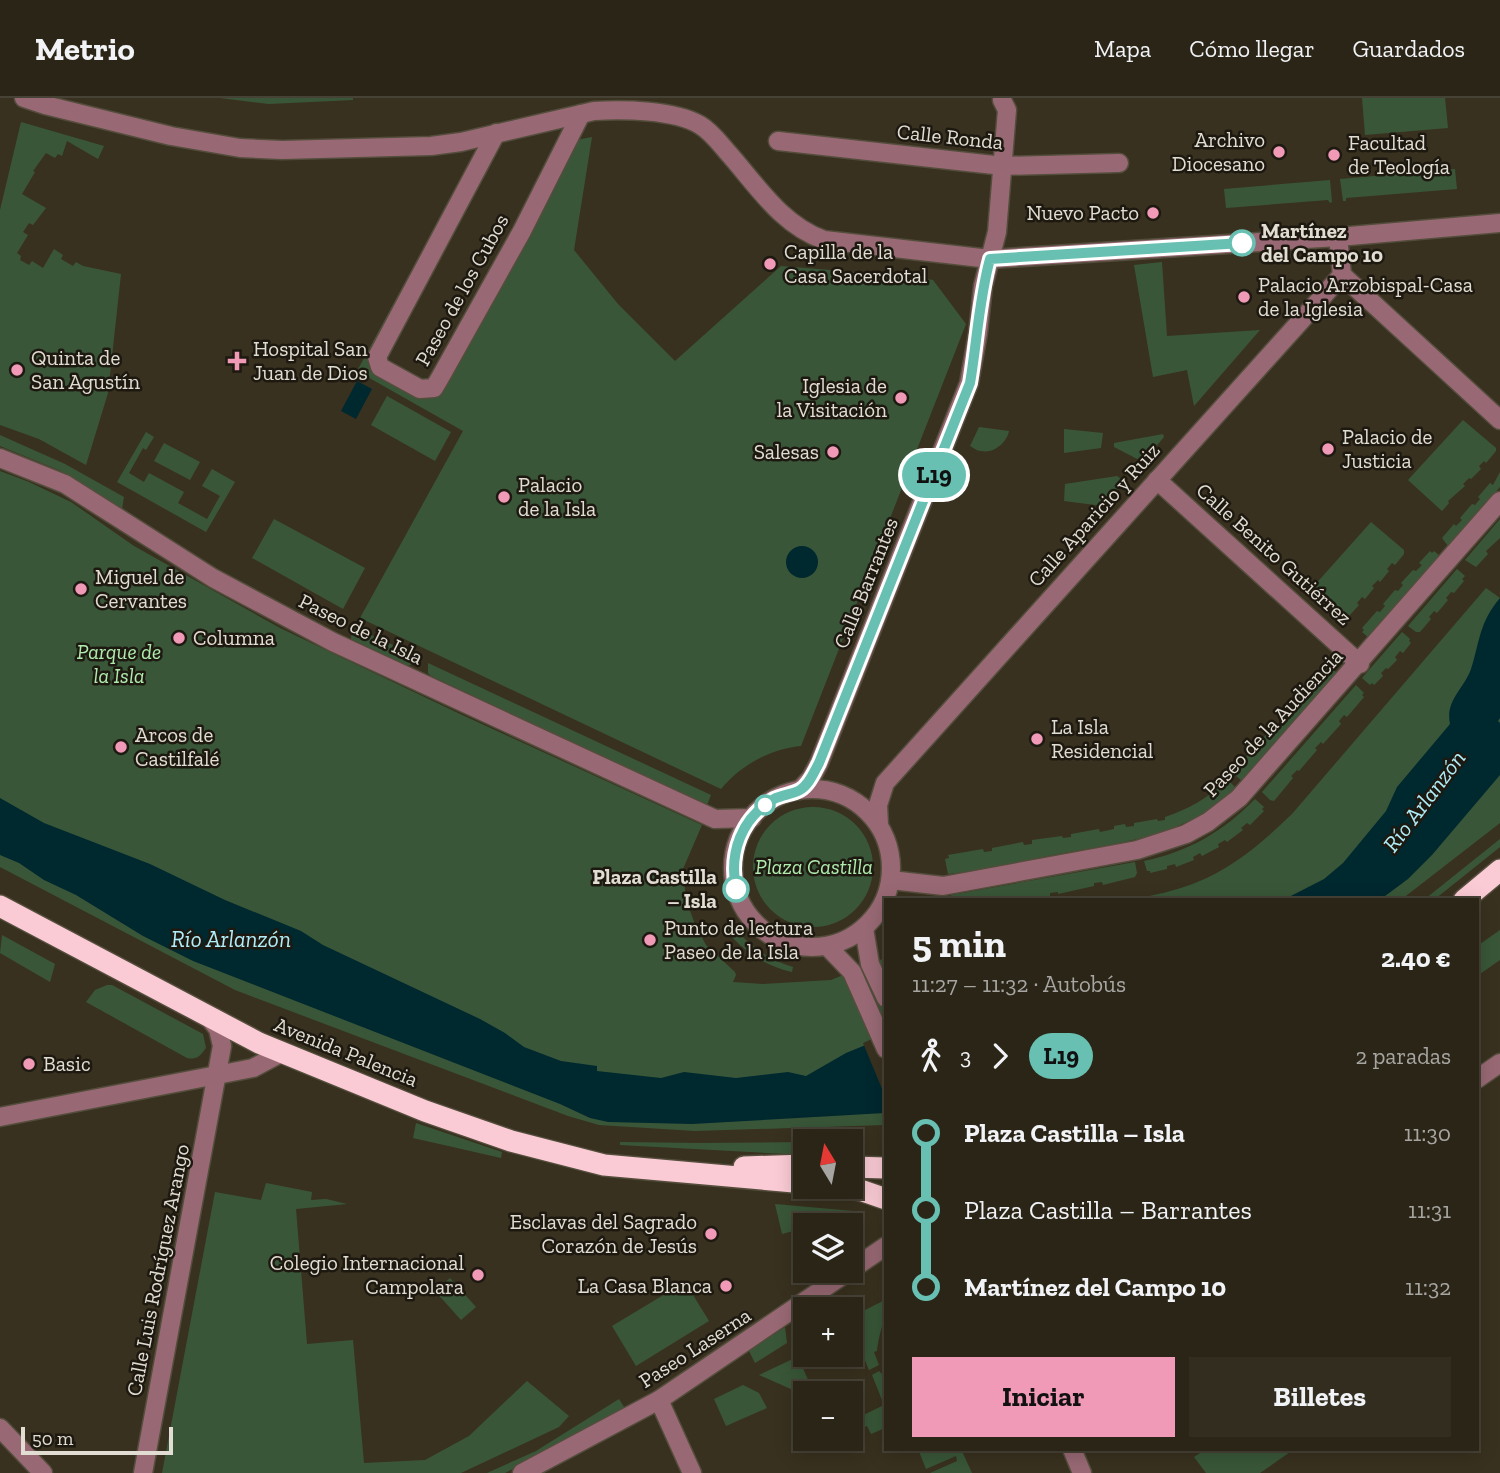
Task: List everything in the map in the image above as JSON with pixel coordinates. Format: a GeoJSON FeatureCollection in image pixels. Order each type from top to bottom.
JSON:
{"type":"FeatureCollection","features":[{"type":"Feature","properties":{"kind":"highway"},"geometry":{"type":"LineString","coordinates":[[1466,898],[1500,870]]}},
{"type":"Feature","properties":{"kind":"highway","name":"Avenida Palencia"},"geometry":{"type":"LineString","coordinates":[[0,906],[211,1020],[281,1053],[425,1111],[522,1144],[604,1165],[793,1182]]}},
{"type":"Feature","properties":{"kind":"highway","name":"Avenida Palencia"},"geometry":{"type":"LineString","coordinates":[[697,1174],[751,1166],[793,1165]]}},
{"type":"Feature","properties":{"kind":"highway"},"geometry":{"type":"LineString","coordinates":[[863,1167],[884,1168]]}},
{"type":"Feature","properties":{"kind":"highway"},"geometry":{"type":"LineString","coordinates":[[863,1191],[884,1198]]}},
{"type":"Feature","properties":{"kind":"street"},"geometry":{"type":"LineString","coordinates":[[24,98],[129,127],[240,148],[344,150],[431,146],[580,114],[617,110],[675,116],[699,124],[715,138],[787,221],[806,234],[824,240],[990,259],[1338,237],[1500,223]]}},
{"type":"Feature","properties":{"kind":"street","name":"Calle Barrantes"},"geometry":{"type":"LineString","coordinates":[[800,790],[819,763],[970,383],[983,286],[997,232],[1007,110],[1004,99]]}},
{"type":"Feature","properties":{"kind":"street","name":"Paseo de los Cubos"},"geometry":{"type":"LineString","coordinates":[[496,133],[377,357],[380,367],[420,389],[434,388],[441,376],[522,231],[580,114]]}},
{"type":"Feature","properties":{"kind":"street","name":"Calle Ronda"},"geometry":{"type":"LineString","coordinates":[[778,141],[1003,166],[1119,163]]}},
{"type":"Feature","properties":{"kind":"street"},"geometry":{"type":"LineString","coordinates":[[1338,237],[1342,275],[1500,420]]}},
{"type":"Feature","properties":{"kind":"street","name":"Calle Aparicio y Ruiz"},"geometry":{"type":"LineString","coordinates":[[879,825],[878,805],[885,783],[1342,275]]}},
{"type":"Feature","properties":{"kind":"street","name":"Paseo de la Isla"},"geometry":{"type":"LineString","coordinates":[[0,458],[65,484],[213,578],[333,642],[715,819],[752,818]]}},
{"type":"Feature","properties":{"kind":"street","name":"Calle Benito Gutiérrez"},"geometry":{"type":"LineString","coordinates":[[1157,480],[1360,664]]}},
{"type":"Feature","properties":{"kind":"street","name":"Paseo de la Audiencia"},"geometry":{"type":"LineString","coordinates":[[891,880],[943,886],[1137,850],[1186,834],[1208,822],[1239,798],[1360,664],[1500,501]]}},
{"type":"Feature","properties":{"kind":"street"},"geometry":{"type":"LineString","coordinates":[[884,900],[864,928],[848,939],[827,946],[806,947],[785,943],[766,933],[750,918],[736,889],[733,868],[742,831],[752,818],[773,800],[800,790],[840,794],[858,804],[879,825],[890,852],[891,880],[885,898]]}},
{"type":"Feature","properties":{"kind":"street","name":"Paseo de la Isla"},"geometry":{"type":"LineString","coordinates":[[715,819],[736,847]]}},
{"type":"Feature","properties":{"kind":"street"},"geometry":{"type":"LineString","coordinates":[[864,928],[870,964],[884,994]]}},
{"type":"Feature","properties":{"kind":"street"},"geometry":{"type":"LineString","coordinates":[[827,946],[852,972],[884,1044]]}},
{"type":"Feature","properties":{"kind":"street","name":"Calle Luis Rodríguez Arango"},"geometry":{"type":"LineString","coordinates":[[143,1473],[217,1075],[221,1037],[211,1020]]}},
{"type":"Feature","properties":{"kind":"street"},"geometry":{"type":"LineString","coordinates":[[253,1068],[261,1056],[259,1043]]}},
{"type":"Feature","properties":{"kind":"street"},"geometry":{"type":"LineString","coordinates":[[0,1117],[253,1068],[281,1053]]}},
{"type":"Feature","properties":{"kind":"street"},"geometry":{"type":"LineString","coordinates":[[1479,1078],[1500,1063]]}},
{"type":"Feature","properties":{"kind":"street","name":"Paseo Laserna"},"geometry":{"type":"LineString","coordinates":[[522,1473],[659,1400],[884,1247]]}},
{"type":"Feature","properties":{"kind":"street"},"geometry":{"type":"LineString","coordinates":[[659,1400],[692,1473]]}},
{"type":"Feature","properties":{"kind":"street"},"geometry":{"type":"LineString","coordinates":[[0,1428],[43,1473]]}},
{"type":"Feature","properties":{"kind":"street"},"geometry":{"type":"LineString","coordinates":[[1073,1451],[1082,1473]]}},
{"type":"Feature","properties":{"kind":"green space"},"geometry":{"type":"Polygon","coordinates":[[[220,98],[353,98],[353,100],[269,104],[220,98]]]}},
{"type":"Feature","properties":{"kind":"green space"},"geometry":{"type":"Polygon","coordinates":[[[1362,98],[1445,98],[1448,128],[1365,135],[1362,98]]]}},
{"type":"Feature","properties":{"kind":"green space"},"geometry":{"type":"Polygon","coordinates":[[[21,122],[104,146],[98,159],[67,141],[62,156],[58,154],[55,158],[46,153],[33,171],[35,172],[22,194],[46,208],[33,225],[29,223],[23,232],[28,235],[17,253],[21,256],[20,260],[29,265],[32,261],[43,268],[54,249],[63,255],[61,259],[73,266],[76,262],[121,274],[108,393],[86,465],[39,439],[0,425],[0,210],[21,122]]]}},
{"type":"Feature","properties":{"kind":"green space"},"geometry":{"type":"Polygon","coordinates":[[[592,137],[574,250],[618,304],[675,361],[781,266],[933,280],[966,324],[801,746],[778,751],[757,760],[721,789],[360,618],[463,431],[357,371],[472,159],[478,158],[371,359],[397,383],[427,399],[439,394],[463,354],[576,140],[592,137]]]}},
{"type":"Feature","properties":{"kind":"green space"},"geometry":{"type":"Polygon","coordinates":[[[1455,169],[1457,189],[1346,198],[1346,201],[1343,201],[1340,179],[1455,169]]]}},
{"type":"Feature","properties":{"kind":"green space"},"geometry":{"type":"Polygon","coordinates":[[[1330,180],[1330,203],[1328,200],[1226,208],[1224,189],[1330,180]]]}},
{"type":"Feature","properties":{"kind":"green space"},"geometry":{"type":"Polygon","coordinates":[[[1162,262],[1167,336],[1260,330],[1194,406],[1187,370],[1153,377],[1134,265],[1162,262]]]}},
{"type":"Feature","properties":{"kind":"green space"},"geometry":{"type":"Polygon","coordinates":[[[387,396],[451,432],[435,461],[371,425],[387,396]]]}},
{"type":"Feature","properties":{"kind":"green space"},"geometry":{"type":"Polygon","coordinates":[[[1463,420],[1496,448],[1496,451],[1486,463],[1484,461],[1479,466],[1481,469],[1463,484],[1465,486],[1448,501],[1442,511],[1408,480],[1463,420]]]}},
{"type":"Feature","properties":{"kind":"green space"},"geometry":{"type":"Polygon","coordinates":[[[979,427],[1009,431],[999,446],[991,451],[980,451],[970,446],[979,427]]]}},
{"type":"Feature","properties":{"kind":"green space"},"geometry":{"type":"Polygon","coordinates":[[[1064,429],[1103,433],[1101,448],[1064,453],[1064,429]]]}},
{"type":"Feature","properties":{"kind":"green space"},"geometry":{"type":"Polygon","coordinates":[[[146,432],[154,437],[146,450],[143,448],[129,473],[144,482],[149,473],[184,492],[178,503],[207,519],[220,496],[202,486],[212,469],[235,482],[206,532],[117,482],[146,432]]]}},
{"type":"Feature","properties":{"kind":"green space"},"geometry":{"type":"Polygon","coordinates":[[[1163,434],[1164,437],[1143,462],[1114,447],[1114,443],[1163,434]]]}},
{"type":"Feature","properties":{"kind":"green space"},"geometry":{"type":"Polygon","coordinates":[[[0,435],[65,464],[124,497],[122,509],[61,471],[0,446],[0,435]]]}},
{"type":"Feature","properties":{"kind":"green space"},"geometry":{"type":"Polygon","coordinates":[[[164,443],[200,462],[190,480],[154,461],[164,443]]]}},
{"type":"Feature","properties":{"kind":"green space","name":"Parque de la Isla"},"geometry":{"type":"Polygon","coordinates":[[[0,471],[71,502],[134,546],[280,628],[702,825],[683,869],[686,900],[706,945],[735,972],[733,982],[763,984],[831,980],[884,958],[884,1125],[695,1131],[599,1125],[568,1116],[235,990],[0,867],[0,471]]]}},
{"type":"Feature","properties":{"kind":"green space"},"geometry":{"type":"Polygon","coordinates":[[[1500,472],[1500,487],[1448,546],[1442,538],[1454,524],[1456,526],[1462,520],[1460,518],[1472,504],[1475,505],[1490,483],[1493,485],[1500,472]]]}},
{"type":"Feature","properties":{"kind":"green space"},"geometry":{"type":"Polygon","coordinates":[[[1117,476],[1125,482],[1103,506],[1064,501],[1065,484],[1117,476]]]}},
{"type":"Feature","properties":{"kind":"green space"},"geometry":{"type":"Polygon","coordinates":[[[274,519],[365,568],[343,609],[252,558],[274,519]]]}},
{"type":"Feature","properties":{"kind":"green space"},"geometry":{"type":"Polygon","coordinates":[[[1500,519],[1500,538],[1486,551],[1488,554],[1476,567],[1465,560],[1500,519]]]}},
{"type":"Feature","properties":{"kind":"green space"},"geometry":{"type":"Polygon","coordinates":[[[1371,522],[1404,550],[1404,554],[1395,565],[1392,563],[1380,582],[1378,580],[1372,586],[1374,588],[1365,599],[1362,597],[1357,603],[1359,605],[1345,617],[1313,587],[1371,522]]]}},
{"type":"Feature","properties":{"kind":"green space"},"geometry":{"type":"Polygon","coordinates":[[[1430,551],[1440,556],[1369,638],[1362,632],[1362,628],[1377,611],[1380,612],[1385,606],[1383,604],[1395,590],[1398,591],[1403,585],[1401,583],[1413,570],[1416,571],[1422,565],[1419,563],[1430,551]]]}},
{"type":"Feature","properties":{"kind":"green space"},"geometry":{"type":"Polygon","coordinates":[[[1457,569],[1465,576],[1462,579],[1464,581],[1454,593],[1451,592],[1437,613],[1434,611],[1420,632],[1408,626],[1457,569]]]}},
{"type":"Feature","properties":{"kind":"green space"},"geometry":{"type":"Polygon","coordinates":[[[1486,588],[1500,598],[1500,823],[1403,898],[1140,898],[1209,877],[1247,853],[1292,814],[1486,588]]]}},
{"type":"Feature","properties":{"kind":"green space"},"geometry":{"type":"Polygon","coordinates":[[[352,626],[419,657],[417,662],[408,666],[351,639],[352,626]]]}},
{"type":"Feature","properties":{"kind":"green space"},"geometry":{"type":"Polygon","coordinates":[[[1402,632],[1411,643],[1403,653],[1400,651],[1395,657],[1397,660],[1388,669],[1381,673],[1383,676],[1374,685],[1370,685],[1362,678],[1402,632]]]}},
{"type":"Feature","properties":{"kind":"green space"},"geometry":{"type":"Polygon","coordinates":[[[428,663],[711,795],[707,805],[431,676],[428,673],[428,663]]]}},
{"type":"Feature","properties":{"kind":"green space"},"geometry":{"type":"Polygon","coordinates":[[[1331,667],[1337,673],[1242,781],[1235,775],[1235,770],[1251,751],[1253,753],[1259,747],[1257,745],[1275,724],[1278,726],[1284,720],[1282,717],[1300,697],[1303,699],[1308,692],[1306,690],[1326,668],[1328,670],[1331,667]]]}},
{"type":"Feature","properties":{"kind":"green space"},"geometry":{"type":"Polygon","coordinates":[[[1356,685],[1364,693],[1364,697],[1347,717],[1344,715],[1339,721],[1341,724],[1323,744],[1321,742],[1315,748],[1317,750],[1299,771],[1291,776],[1293,778],[1274,801],[1270,800],[1262,792],[1356,685]]]}},
{"type":"Feature","properties":{"kind":"green space"},"geometry":{"type":"Polygon","coordinates":[[[1229,781],[1236,788],[1217,804],[1174,828],[1127,841],[948,874],[945,859],[949,858],[948,855],[983,849],[984,852],[992,851],[992,848],[1023,842],[1024,845],[1032,844],[1032,840],[1071,837],[1071,834],[1099,829],[1100,832],[1125,824],[1126,827],[1134,826],[1134,823],[1165,820],[1165,817],[1197,803],[1229,781]]]}},
{"type":"Feature","properties":{"kind":"green space"},"geometry":{"type":"Polygon","coordinates":[[[1255,799],[1264,807],[1264,811],[1227,842],[1225,840],[1218,844],[1219,847],[1202,856],[1200,853],[1193,857],[1194,860],[1176,867],[1175,864],[1167,866],[1167,869],[1150,873],[1147,871],[1144,861],[1176,852],[1204,839],[1231,821],[1255,799]]]}},
{"type":"Feature","properties":{"kind":"green space","name":"Plaza Castilla"},"geometry":{"type":"Polygon","coordinates":[[[813,807],[836,811],[856,824],[869,844],[873,867],[869,890],[856,910],[836,923],[813,927],[790,923],[770,910],[757,890],[753,867],[757,844],[770,824],[790,811],[813,807]]]}},
{"type":"Feature","properties":{"kind":"green space"},"geometry":{"type":"Polygon","coordinates":[[[1500,839],[1500,847],[1436,898],[1426,898],[1500,839]]]}},
{"type":"Feature","properties":{"kind":"green space"},"geometry":{"type":"Polygon","coordinates":[[[1135,862],[1137,873],[1135,877],[1103,885],[1102,882],[1094,883],[1094,886],[1058,894],[1050,893],[1050,896],[1042,898],[952,898],[951,895],[1135,862]]]}},
{"type":"Feature","properties":{"kind":"green space"},"geometry":{"type":"Polygon","coordinates":[[[733,925],[760,951],[793,967],[792,972],[764,962],[740,945],[726,930],[733,925]]]}},
{"type":"Feature","properties":{"kind":"green space"},"geometry":{"type":"Polygon","coordinates":[[[1500,930],[1500,960],[1479,975],[1481,947],[1480,944],[1500,930]]]}},
{"type":"Feature","properties":{"kind":"green space"},"geometry":{"type":"Polygon","coordinates":[[[2,935],[55,964],[50,982],[0,953],[2,935]]]}},
{"type":"Feature","properties":{"kind":"green space"},"geometry":{"type":"Polygon","coordinates":[[[112,985],[203,1034],[206,1048],[198,1057],[187,1058],[86,1002],[95,990],[112,985]]]}},
{"type":"Feature","properties":{"kind":"green space"},"geometry":{"type":"Polygon","coordinates":[[[416,1123],[502,1152],[501,1158],[413,1138],[416,1123]]]}},
{"type":"Feature","properties":{"kind":"green space"},"geometry":{"type":"Polygon","coordinates":[[[620,1142],[793,1142],[793,1154],[620,1145],[620,1142]]]}},
{"type":"Feature","properties":{"kind":"green space"},"geometry":{"type":"Polygon","coordinates":[[[266,1183],[312,1192],[311,1200],[326,1199],[347,1204],[296,1209],[307,1344],[353,1340],[364,1463],[425,1460],[469,1436],[527,1381],[569,1416],[559,1427],[461,1473],[162,1473],[215,1192],[261,1200],[266,1183]]]}},
{"type":"Feature","properties":{"kind":"green space"},"geometry":{"type":"Polygon","coordinates":[[[775,1204],[855,1213],[793,1213],[793,1231],[782,1234],[775,1204]]]}},
{"type":"Feature","properties":{"kind":"green space"},"geometry":{"type":"Polygon","coordinates":[[[450,1278],[476,1307],[461,1320],[435,1291],[450,1278]]]}},
{"type":"Feature","properties":{"kind":"green space"},"geometry":{"type":"Polygon","coordinates":[[[685,1282],[709,1321],[636,1366],[612,1326],[685,1282]]]}},
{"type":"Feature","properties":{"kind":"green space"},"geometry":{"type":"Polygon","coordinates":[[[884,1300],[877,1351],[874,1352],[879,1365],[869,1370],[863,1356],[863,1311],[884,1300]]]}},
{"type":"Feature","properties":{"kind":"green space"},"geometry":{"type":"Polygon","coordinates":[[[785,1327],[787,1343],[755,1363],[749,1351],[785,1327]]]}},
{"type":"Feature","properties":{"kind":"green space"},"geometry":{"type":"Polygon","coordinates":[[[793,1359],[793,1367],[802,1367],[809,1381],[793,1381],[793,1390],[759,1375],[793,1359]]]}},
{"type":"Feature","properties":{"kind":"green space"},"geometry":{"type":"Polygon","coordinates":[[[879,1371],[884,1376],[884,1405],[872,1375],[879,1371]]]}},
{"type":"Feature","properties":{"kind":"green space"},"geometry":{"type":"Polygon","coordinates":[[[743,1385],[759,1393],[767,1408],[726,1426],[714,1399],[743,1385]]]}},
{"type":"Feature","properties":{"kind":"green space"},"geometry":{"type":"Polygon","coordinates":[[[619,1399],[626,1410],[505,1473],[487,1473],[536,1451],[619,1399]]]}},
{"type":"Feature","properties":{"kind":"green space"},"geometry":{"type":"Polygon","coordinates":[[[884,1405],[884,1428],[871,1434],[867,1426],[863,1428],[863,1415],[884,1405]]]}},
{"type":"Feature","properties":{"kind":"green space"},"geometry":{"type":"Polygon","coordinates":[[[919,1451],[962,1451],[972,1473],[930,1473],[957,1461],[956,1456],[926,1469],[919,1451]]]}},
{"type":"Feature","properties":{"kind":"green space"},"geometry":{"type":"Polygon","coordinates":[[[1203,1451],[1292,1451],[1260,1473],[1206,1473],[1194,1457],[1203,1451]]]}},
{"type":"Feature","properties":{"kind":"water"},"geometry":{"type":"Polygon","coordinates":[[[357,381],[372,389],[356,419],[341,411],[357,381]]]}},
{"type":"Feature","properties":{"kind":"water"},"geometry":{"type":"Polygon","coordinates":[[[802,546],[813,551],[818,562],[813,573],[802,578],[791,573],[786,562],[791,551],[802,546]]]}},
{"type":"Feature","properties":{"kind":"water","name":"Río Arlanzón"},"geometry":{"type":"Polygon","coordinates":[[[1500,598],[1500,775],[1432,855],[1408,879],[1382,898],[1287,898],[1324,879],[1343,863],[1386,811],[1397,787],[1450,724],[1450,708],[1471,669],[1484,624],[1500,598]]]}},
{"type":"Feature","properties":{"kind":"water","name":"Río Arlanzón"},"geometry":{"type":"Polygon","coordinates":[[[0,798],[44,823],[150,864],[225,900],[301,931],[323,945],[480,1019],[524,1047],[561,1061],[597,1066],[597,1071],[661,1078],[684,1072],[736,1078],[788,1072],[806,1076],[846,1053],[884,1037],[884,1113],[692,1124],[608,1122],[590,1118],[193,961],[143,936],[76,895],[0,855],[0,798]]]}},
{"type":"Feature","properties":{"kind":"pier"},"geometry":{"type":"Polygon","coordinates":[[[884,1034],[884,1094],[863,1043],[884,1034]]]}},
{"type":"Feature","properties":{"kind":"bus line","name":"L19"},"geometry":{"type":"LineString","coordinates":[[736,889],[734,857],[742,831],[765,805],[800,790],[819,763],[970,383],[983,286],[990,259],[1242,243]]}},
{"type":"Feature","properties":{"kind":"place","name":"Archivo Diocesano"},"geometry":{"type":"Point","coordinates":[1279,152]}},
{"type":"Feature","properties":{"kind":"place","name":"Facultad de Teología"},"geometry":{"type":"Point","coordinates":[1334,155]}},
{"type":"Feature","properties":{"kind":"place","name":"Nuevo Pacto"},"geometry":{"type":"Point","coordinates":[1153,213]}},
{"type":"Feature","properties":{"kind":"place","name":"Martínez del Campo 10"},"geometry":{"type":"Point","coordinates":[1242,243]}},
{"type":"Feature","properties":{"kind":"place","name":"Capilla de la Casa Sacerdotal"},"geometry":{"type":"Point","coordinates":[770,264]}},
{"type":"Feature","properties":{"kind":"place","name":"Palacio Arzobispal-Casa de la Iglesia"},"geometry":{"type":"Point","coordinates":[1244,297]}},
{"type":"Feature","properties":{"kind":"place","name":"Hospital San Juan de Dios"},"geometry":{"type":"Point","coordinates":[237,361]}},
{"type":"Feature","properties":{"kind":"place","name":"Quinta de San Agustín"},"geometry":{"type":"Point","coordinates":[17,370]}},
{"type":"Feature","properties":{"kind":"place","name":"Iglesia de la Visitación"},"geometry":{"type":"Point","coordinates":[901,398]}},
{"type":"Feature","properties":{"kind":"place","name":"Palacio de Justicia"},"geometry":{"type":"Point","coordinates":[1328,449]}},
{"type":"Feature","properties":{"kind":"place","name":"Salesas"},"geometry":{"type":"Point","coordinates":[833,452]}},
{"type":"Feature","properties":{"kind":"place","name":"Palacio de la Isla"},"geometry":{"type":"Point","coordinates":[504,497]}},
{"type":"Feature","properties":{"kind":"place","name":"Miguel de Cervantes"},"geometry":{"type":"Point","coordinates":[81,589]}},
{"type":"Feature","properties":{"kind":"place","name":"Columna"},"geometry":{"type":"Point","coordinates":[179,638]}},
{"type":"Feature","properties":{"kind":"place","name":"La Isla Residencial"},"geometry":{"type":"Point","coordinates":[1037,739]}},
{"type":"Feature","properties":{"kind":"place","name":"Arcos de Castilfalé"},"geometry":{"type":"Point","coordinates":[121,747]}},
{"type":"Feature","properties":{"kind":"place","name":"Plaza Castilla – Isla"},"geometry":{"type":"Point","coordinates":[736,889]}},
{"type":"Feature","properties":{"kind":"place","name":"Punto de lectura Paseo de la Isla"},"geometry":{"type":"Point","coordinates":[650,940]}},
{"type":"Feature","properties":{"kind":"place","name":"Basic"},"geometry":{"type":"Point","coordinates":[29,1064]}},
{"type":"Feature","properties":{"kind":"place","name":"Esclavas del Sagrado Corazón de Jesús"},"geometry":{"type":"Point","coordinates":[711,1234]}},
{"type":"Feature","properties":{"kind":"place","name":"Colegio Internacional Campolara"},"geometry":{"type":"Point","coordinates":[478,1275]}},
{"type":"Feature","properties":{"kind":"place","name":"La Casa Blanca"},"geometry":{"type":"Point","coordinates":[726,1286]}}]}
